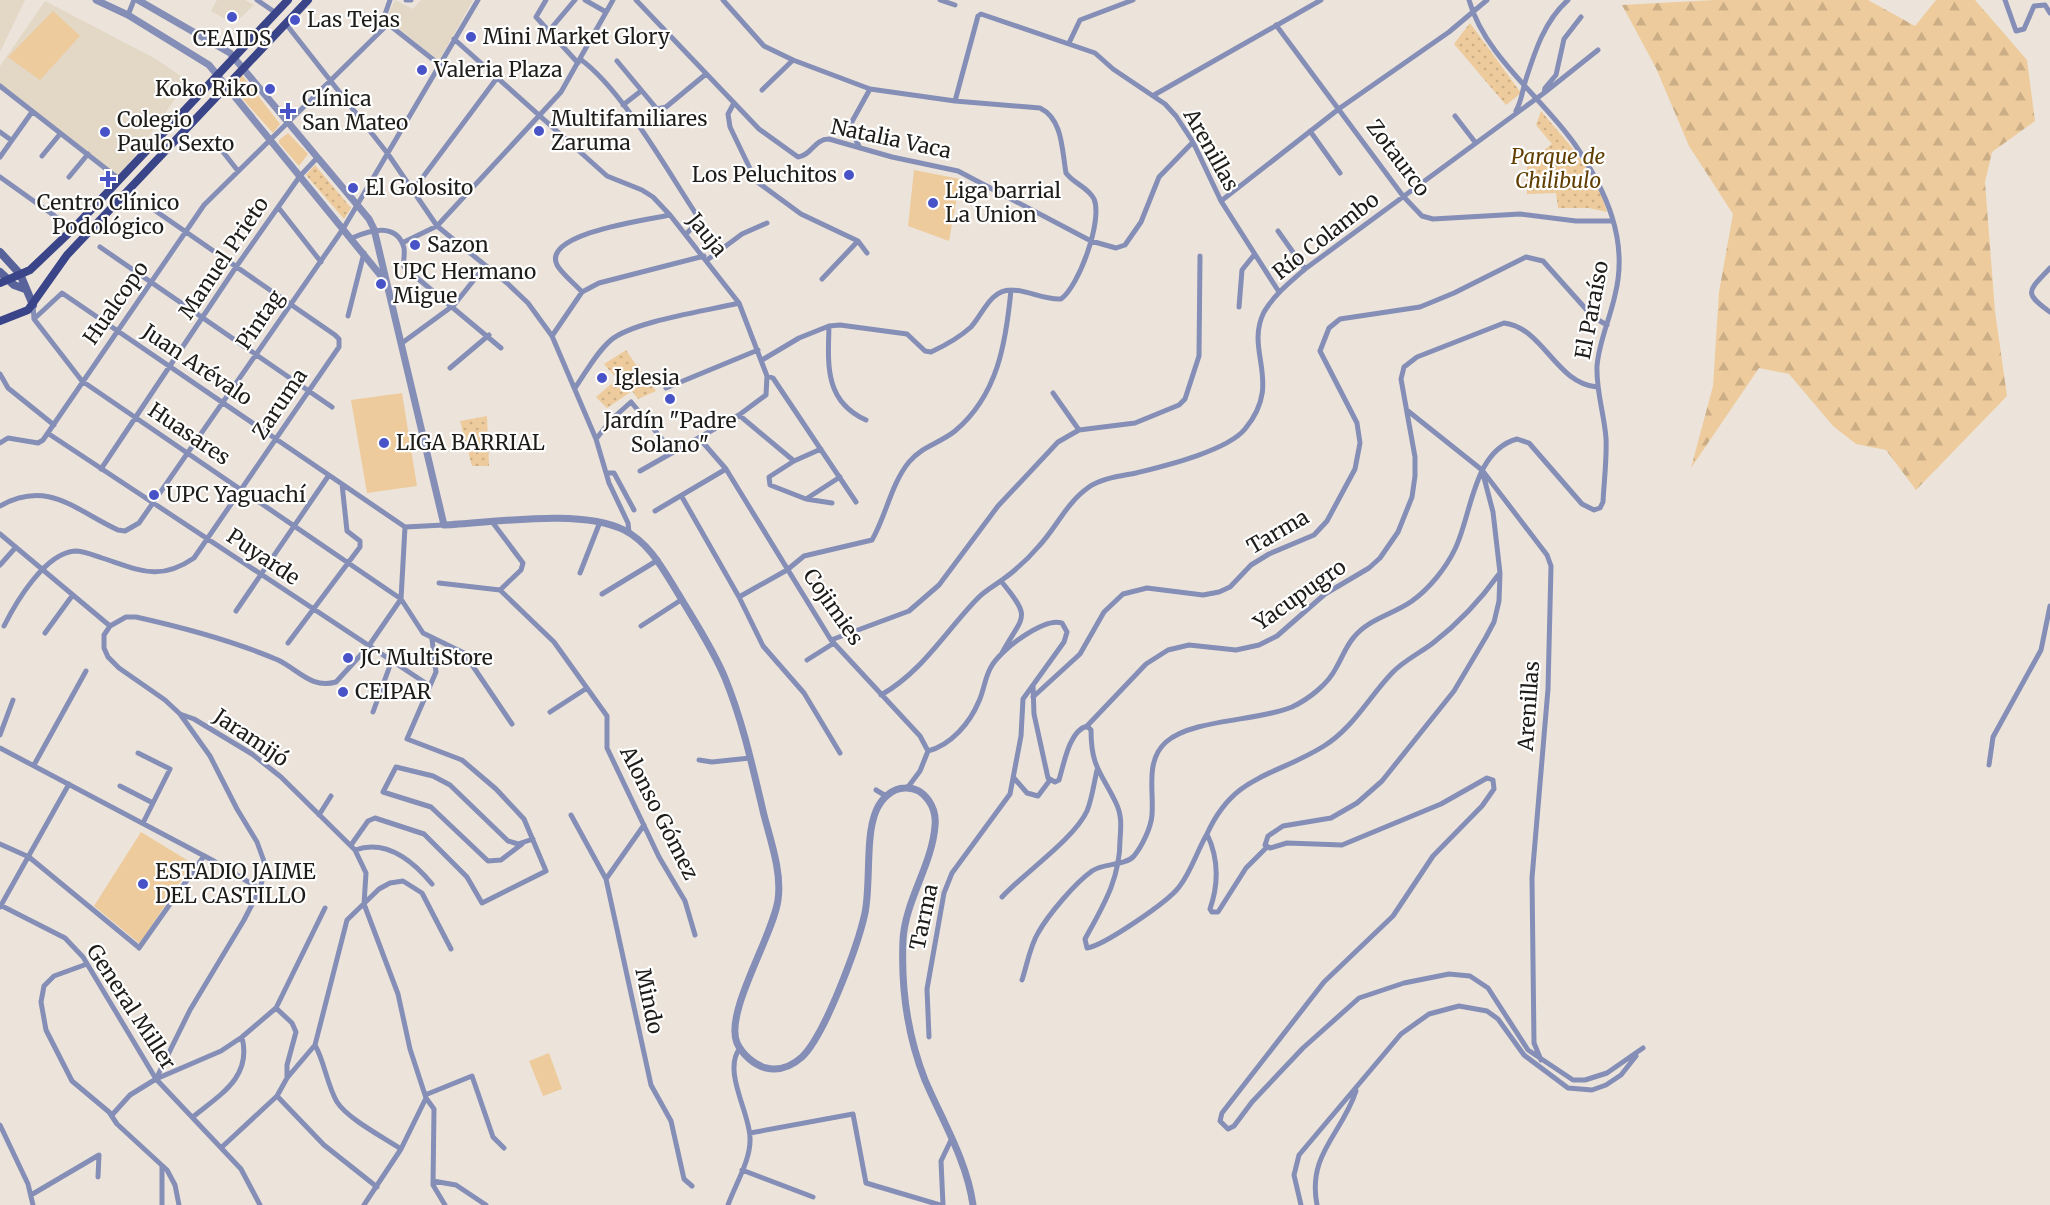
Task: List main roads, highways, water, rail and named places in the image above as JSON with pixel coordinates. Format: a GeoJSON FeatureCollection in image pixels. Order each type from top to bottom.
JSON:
{"type":"FeatureCollection","features":[{"type":"Feature","properties":{"kind":"main road"},"geometry":{"type":"LineString","coordinates":[[4,282],[38,264],[73,230],[288,0]]}},
{"type":"Feature","properties":{"kind":"main road"},"geometry":{"type":"LineString","coordinates":[[0,321],[22,313],[33,305],[67,255],[308,0]]}},
{"type":"Feature","properties":{"kind":"main road"},"geometry":{"type":"LineString","coordinates":[[0,252],[20,274],[33,305]]}},
{"type":"Feature","properties":{"kind":"main road"},"geometry":{"type":"LineString","coordinates":[[0,272],[4,282],[25,289]]}},
{"type":"Feature","properties":{"kind":"place","name":"CEAIDS"},"geometry":{"type":"Point","coordinates":[232,17]}},
{"type":"Feature","properties":{"kind":"place","name":"Las Tejas"},"geometry":{"type":"Point","coordinates":[295,20]}},
{"type":"Feature","properties":{"kind":"place","name":"Mini Market Glory"},"geometry":{"type":"Point","coordinates":[471,37]}},
{"type":"Feature","properties":{"kind":"place","name":"Valeria Plaza"},"geometry":{"type":"Point","coordinates":[422,70]}},
{"type":"Feature","properties":{"kind":"place","name":"Koko Riko"},"geometry":{"type":"Point","coordinates":[270,89]}},
{"type":"Feature","properties":{"kind":"place","name":"Clínica San Mateo"},"geometry":{"type":"Point","coordinates":[288,111]}},
{"type":"Feature","properties":{"kind":"place","name":"Multifamiliares Zaruma"},"geometry":{"type":"Point","coordinates":[539,131]}},
{"type":"Feature","properties":{"kind":"place","name":"Colegio Paulo Sexto"},"geometry":{"type":"Point","coordinates":[105,132]}},
{"type":"Feature","properties":{"kind":"place","name":"Los Peluchitos"},"geometry":{"type":"Point","coordinates":[849,175]}},
{"type":"Feature","properties":{"kind":"place","name":"Centro Clínico Podológico"},"geometry":{"type":"Point","coordinates":[108,179]}},
{"type":"Feature","properties":{"kind":"place","name":"El Golosito"},"geometry":{"type":"Point","coordinates":[353,188]}},
{"type":"Feature","properties":{"kind":"place","name":"Liga barrial La Union"},"geometry":{"type":"Point","coordinates":[933,203]}},
{"type":"Feature","properties":{"kind":"place","name":"Sazon"},"geometry":{"type":"Point","coordinates":[415,245]}},
{"type":"Feature","properties":{"kind":"place","name":"UPC Hermano Migue"},"geometry":{"type":"Point","coordinates":[381,284]}},
{"type":"Feature","properties":{"kind":"place","name":"Iglesia"},"geometry":{"type":"Point","coordinates":[602,378]}},
{"type":"Feature","properties":{"kind":"place","name":"Jardín \"Padre Solano\""},"geometry":{"type":"Point","coordinates":[670,399]}},
{"type":"Feature","properties":{"kind":"place","name":"LIGA BARRIAL"},"geometry":{"type":"Point","coordinates":[384,443]}},
{"type":"Feature","properties":{"kind":"place","name":"UPC Yaguachí"},"geometry":{"type":"Point","coordinates":[154,495]}},
{"type":"Feature","properties":{"kind":"place","name":"JC MultiStore"},"geometry":{"type":"Point","coordinates":[348,658]}},
{"type":"Feature","properties":{"kind":"place","name":"CEIPAR"},"geometry":{"type":"Point","coordinates":[343,692]}},
{"type":"Feature","properties":{"kind":"place","name":"ESTADIO JAIME DEL CASTILLO"},"geometry":{"type":"Point","coordinates":[143,884]}},
{"type":"Feature","properties":{"kind":"park label","name":"Parque de Chilibulo"},"geometry":{"type":"Point","coordinates":[1558,169]}}]}
